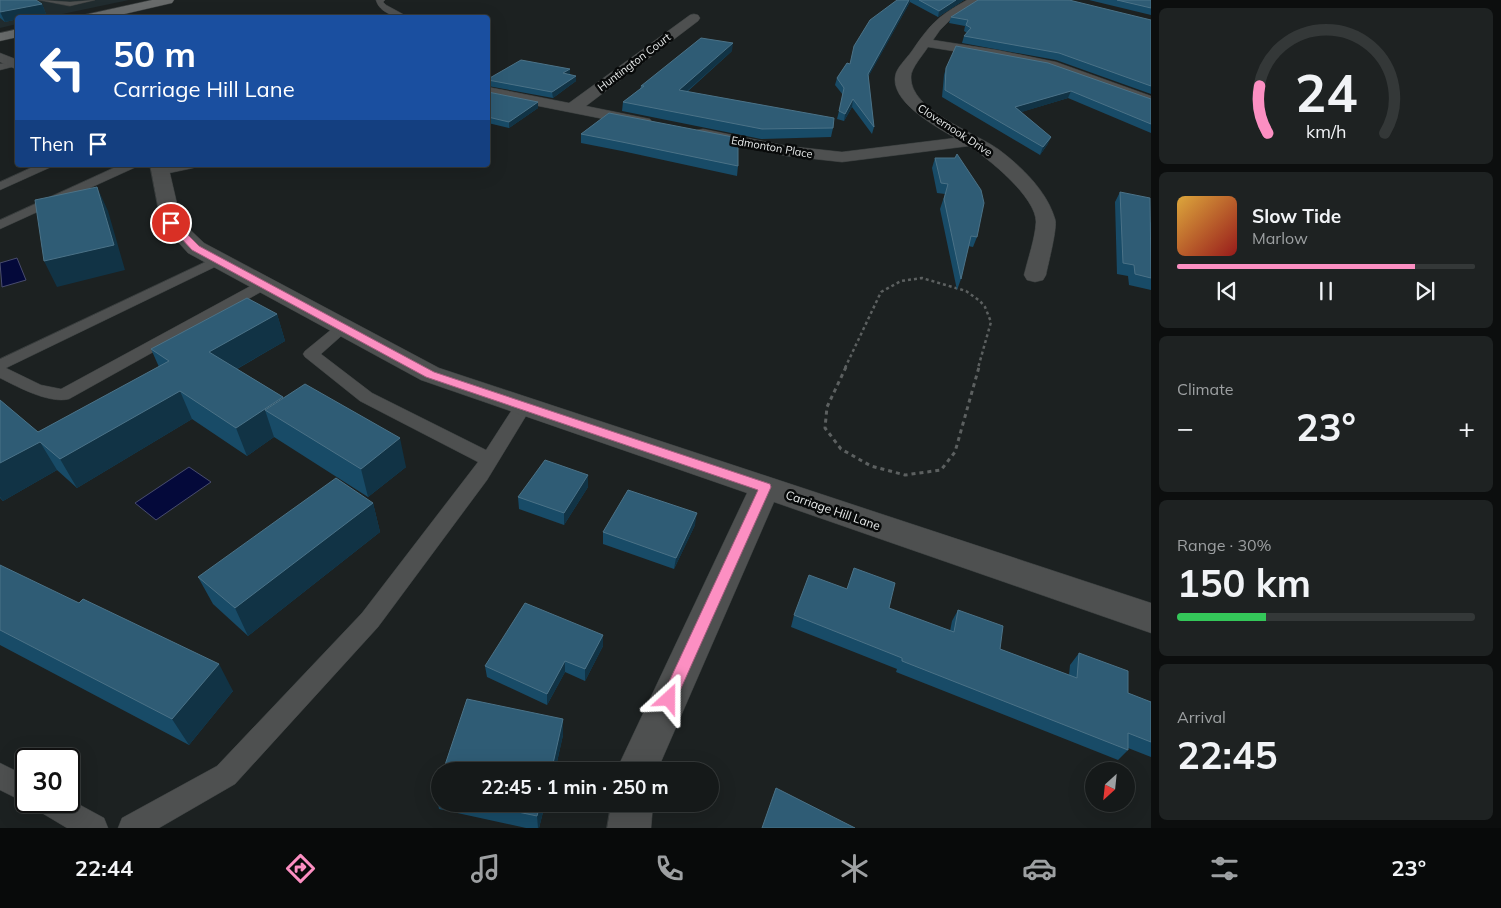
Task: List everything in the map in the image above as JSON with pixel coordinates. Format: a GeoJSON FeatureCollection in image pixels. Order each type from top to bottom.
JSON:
{"type":"FeatureCollection","features":[{"type":"Feature","properties":{"kind":"main road"},"geometry":{"type":"LineString","coordinates":[[101,15],[165,0]]}},
{"type":"Feature","properties":{"kind":"main road"},"geometry":{"type":"LineString","coordinates":[[0,37],[15,34]]}},
{"type":"Feature","properties":{"kind":"street","name":"Clovernook Drive"},"geometry":{"type":"LineString","coordinates":[[976,0],[946,17],[935,26],[904,74],[904,87],[912,101],[992,154],[1018,176],[1037,199],[1046,221],[1035,275]]}},
{"type":"Feature","properties":{"kind":"street","name":"Huntington Court"},"geometry":{"type":"LineString","coordinates":[[574,107],[694,18]]}},
{"type":"Feature","properties":{"kind":"street"},"geometry":{"type":"LineString","coordinates":[[925,43],[1007,55],[1043,63],[1151,101]]}},
{"type":"Feature","properties":{"kind":"street"},"geometry":{"type":"LineString","coordinates":[[490,92],[661,125]]}},
{"type":"Feature","properties":{"kind":"street","name":"Edmonton Place"},"geometry":{"type":"LineString","coordinates":[[690,131],[787,151],[842,157],[971,141]]}},
{"type":"Feature","properties":{"kind":"street","name":"Carriage Hill Lane"},"geometry":{"type":"LineString","coordinates":[[160,168],[171,223],[196,248],[430,374],[1151,618]]}},
{"type":"Feature","properties":{"kind":"street"},"geometry":{"type":"LineString","coordinates":[[640,762],[765,487]]}},
{"type":"Feature","properties":{"kind":"street"},"geometry":{"type":"LineString","coordinates":[[629,828],[631,812]]}},
{"type":"Feature","properties":{"kind":"lane"},"geometry":{"type":"LineString","coordinates":[[50,0],[74,4],[90,0]]}},
{"type":"Feature","properties":{"kind":"lane"},"geometry":{"type":"LineString","coordinates":[[381,0],[379,1],[383,7],[400,15]]}},
{"type":"Feature","properties":{"kind":"lane"},"geometry":{"type":"LineString","coordinates":[[0,186],[43,167]]}},
{"type":"Feature","properties":{"kind":"lane"},"geometry":{"type":"LineString","coordinates":[[0,225],[124,167]]}},
{"type":"Feature","properties":{"kind":"lane"},"geometry":{"type":"LineString","coordinates":[[0,365],[218,260]]}},
{"type":"Feature","properties":{"kind":"lane"},"geometry":{"type":"LineString","coordinates":[[0,372],[36,389],[63,395],[263,285]]}},
{"type":"Feature","properties":{"kind":"lane"},"geometry":{"type":"LineString","coordinates":[[343,327],[310,354],[366,397],[489,460]]}},
{"type":"Feature","properties":{"kind":"lane"},"geometry":{"type":"LineString","coordinates":[[132,828],[226,775],[370,620],[480,475],[523,406]]}},
{"type":"Feature","properties":{"kind":"lane"},"geometry":{"type":"LineString","coordinates":[[0,776],[15,784]]}},
{"type":"Feature","properties":{"kind":"lane"},"geometry":{"type":"LineString","coordinates":[[67,813],[94,828]]}},
{"type":"Feature","properties":{"kind":"path"},"geometry":{"type":"LineString","coordinates":[[922,278],[946,284],[972,295],[984,306],[990,322],[955,452],[941,470],[905,475],[871,466],[841,449],[825,428],[827,407],[881,292],[901,281],[922,278]]}},
{"type":"Feature","properties":{"kind":"shaded area"},"geometry":{"type":"Polygon","coordinates":[[[0,0],[129,0],[58,15],[15,15],[15,24],[0,28],[0,0]]]}},
{"type":"Feature","properties":{"kind":"shaded area"},"geometry":{"type":"Polygon","coordinates":[[[17,258],[26,280],[2,287],[0,263],[17,258]]]}},
{"type":"Feature","properties":{"kind":"shaded area"},"geometry":{"type":"Polygon","coordinates":[[[189,467],[211,482],[156,520],[135,503],[189,467]]]}},
{"type":"Feature","properties":{"kind":"building"},"geometry":{"type":"Polygon","coordinates":[[[0,0],[36,0],[42,4],[0,12],[0,0]]]}},
{"type":"Feature","properties":{"kind":"building"},"geometry":{"type":"Polygon","coordinates":[[[897,0],[909,0],[868,74],[874,127],[853,99],[845,114],[839,111],[844,88],[837,78],[847,63],[850,64],[854,46],[870,20],[897,0]]]}},
{"type":"Feature","properties":{"kind":"building"},"geometry":{"type":"Polygon","coordinates":[[[919,0],[956,0],[939,11],[919,0]]]}},
{"type":"Feature","properties":{"kind":"building"},"geometry":{"type":"Polygon","coordinates":[[[978,0],[1069,0],[1151,20],[1151,86],[1059,53],[964,36],[971,28],[966,25],[968,20],[951,17],[978,0]]]}},
{"type":"Feature","properties":{"kind":"building"},"geometry":{"type":"Polygon","coordinates":[[[1117,0],[1151,0],[1151,8],[1117,0]]]}},
{"type":"Feature","properties":{"kind":"building"},"geometry":{"type":"Polygon","coordinates":[[[701,38],[733,43],[679,90],[834,118],[833,128],[762,129],[623,102],[701,38]]]}},
{"type":"Feature","properties":{"kind":"building"},"geometry":{"type":"Polygon","coordinates":[[[956,46],[1048,63],[1151,99],[1151,124],[1071,91],[1015,107],[1051,137],[1043,147],[945,90],[946,68],[956,46]]]}},
{"type":"Feature","properties":{"kind":"building"},"geometry":{"type":"Polygon","coordinates":[[[521,60],[570,69],[563,73],[576,76],[552,92],[490,80],[490,78],[521,60]]]}},
{"type":"Feature","properties":{"kind":"building"},"geometry":{"type":"Polygon","coordinates":[[[490,92],[538,102],[509,122],[490,117],[490,92]]]}},
{"type":"Feature","properties":{"kind":"building"},"geometry":{"type":"Polygon","coordinates":[[[609,113],[738,138],[738,166],[581,134],[609,113]]]}},
{"type":"Feature","properties":{"kind":"building"},"geometry":{"type":"Polygon","coordinates":[[[957,154],[981,190],[984,203],[977,237],[971,236],[961,279],[944,199],[948,184],[941,183],[935,158],[955,158],[957,154]]]}},
{"type":"Feature","properties":{"kind":"building"},"geometry":{"type":"Polygon","coordinates":[[[97,187],[114,245],[44,261],[35,200],[97,187]]]}},
{"type":"Feature","properties":{"kind":"building"},"geometry":{"type":"Polygon","coordinates":[[[1120,192],[1150,198],[1151,278],[1135,274],[1134,265],[1123,263],[1120,192]]]}},
{"type":"Feature","properties":{"kind":"building"},"geometry":{"type":"Polygon","coordinates":[[[247,298],[277,314],[209,352],[283,397],[236,428],[180,391],[60,459],[40,442],[0,463],[0,400],[38,432],[169,361],[151,349],[247,298]]]}},
{"type":"Feature","properties":{"kind":"building"},"geometry":{"type":"Polygon","coordinates":[[[305,384],[400,438],[361,469],[265,410],[305,384]]]}},
{"type":"Feature","properties":{"kind":"building"},"geometry":{"type":"Polygon","coordinates":[[[545,460],[588,475],[564,513],[518,497],[545,460]]]}},
{"type":"Feature","properties":{"kind":"building"},"geometry":{"type":"Polygon","coordinates":[[[336,478],[373,503],[235,608],[198,577],[336,478]]]}},
{"type":"Feature","properties":{"kind":"building"},"geometry":{"type":"Polygon","coordinates":[[[628,490],[697,513],[676,558],[603,532],[628,490]]]}},
{"type":"Feature","properties":{"kind":"building"},"geometry":{"type":"Polygon","coordinates":[[[0,565],[79,603],[83,599],[219,664],[172,719],[0,630],[0,565]]]}},
{"type":"Feature","properties":{"kind":"building"},"geometry":{"type":"Polygon","coordinates":[[[854,568],[895,583],[889,608],[954,632],[958,610],[1003,626],[1000,649],[1077,678],[1079,653],[1128,671],[1128,693],[1151,702],[1151,742],[1128,733],[1128,750],[902,661],[902,658],[794,615],[809,575],[847,589],[854,568]]]}},
{"type":"Feature","properties":{"kind":"building"},"geometry":{"type":"Polygon","coordinates":[[[525,603],[603,635],[585,669],[565,661],[547,694],[485,666],[525,603]]]}},
{"type":"Feature","properties":{"kind":"building"},"geometry":{"type":"Polygon","coordinates":[[[467,699],[563,719],[553,762],[446,762],[467,699]]]}},
{"type":"Feature","properties":{"kind":"building"},"geometry":{"type":"Polygon","coordinates":[[[776,788],[855,828],[762,828],[776,788]]]}},
{"type":"Feature","properties":{"kind":"building"},"geometry":{"type":"Polygon","coordinates":[[[518,812],[538,812],[537,816],[518,812]]]}},
{"type":"Feature","properties":{"kind":"route"},"geometry":{"type":"LineString","coordinates":[[171,223],[196,248],[430,374],[765,487],[669,699]]}}]}
